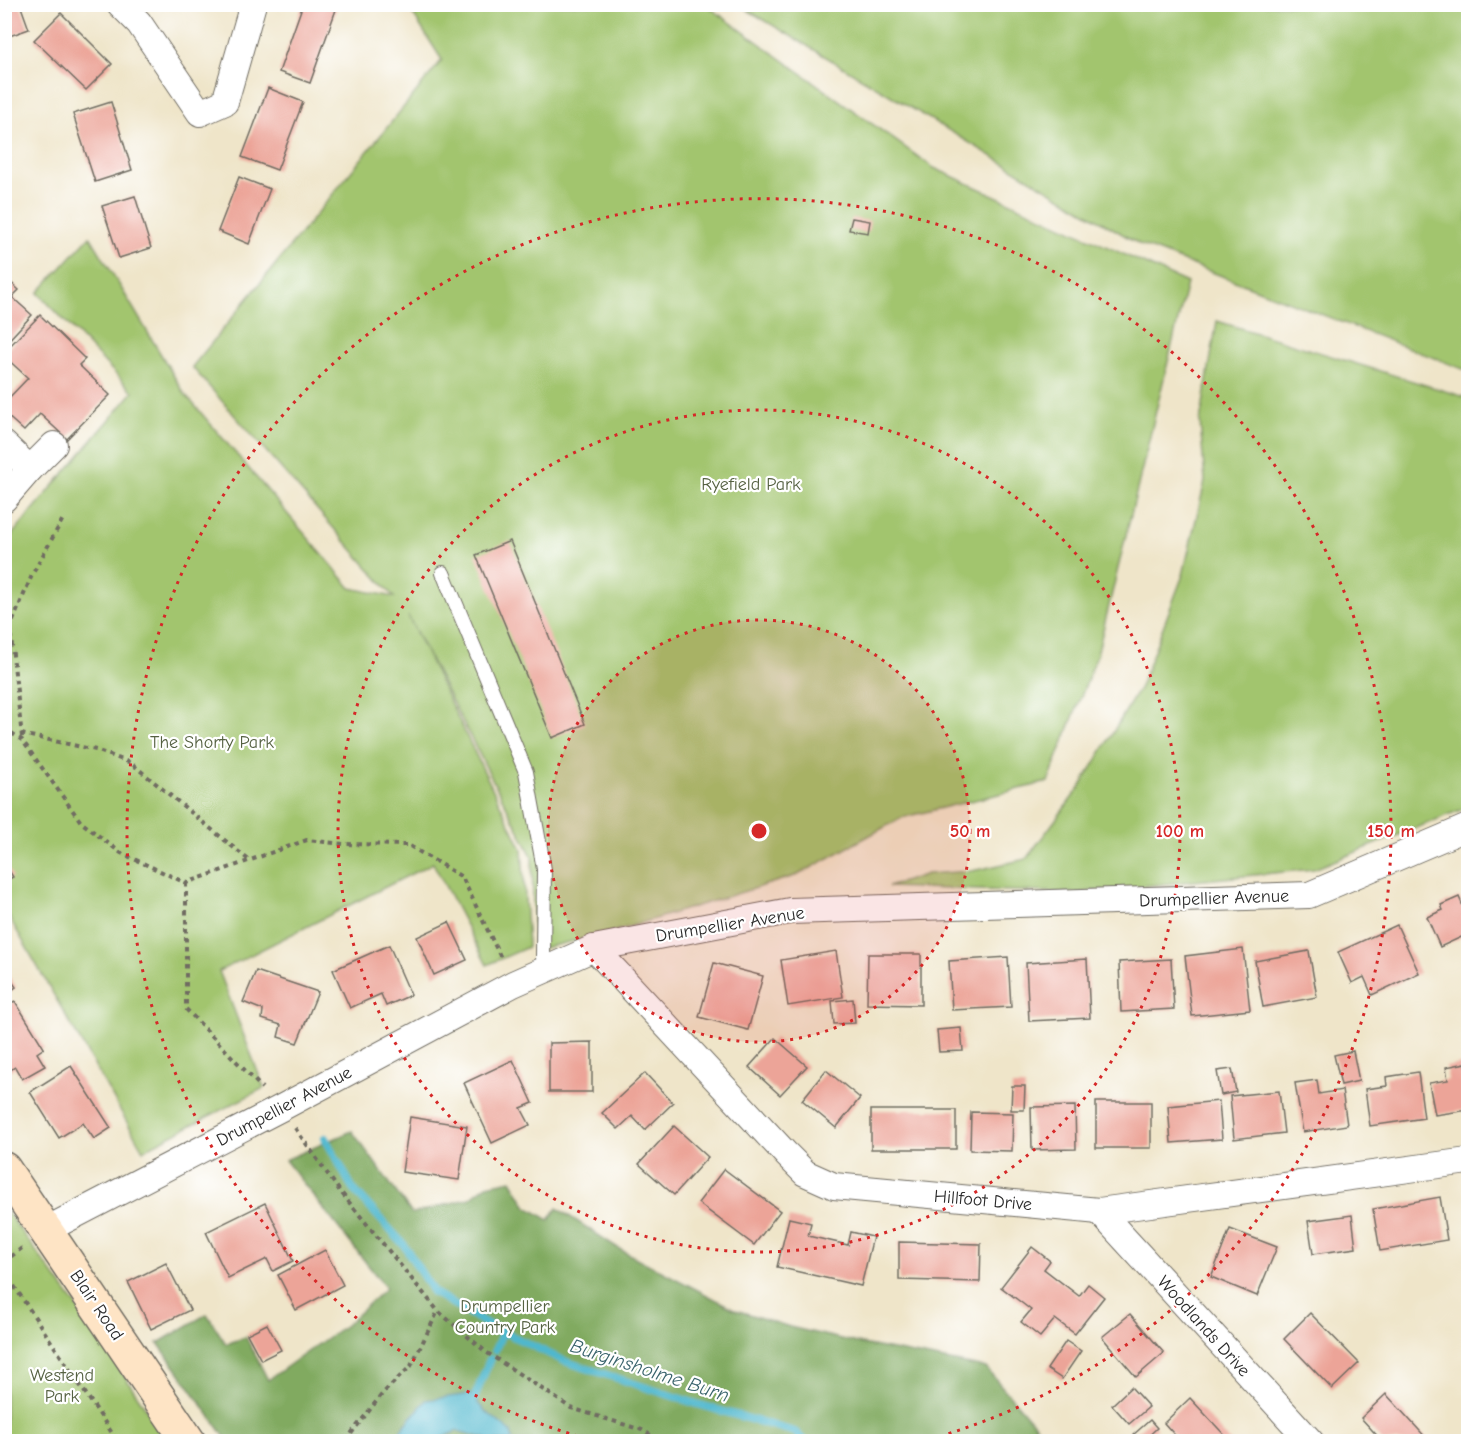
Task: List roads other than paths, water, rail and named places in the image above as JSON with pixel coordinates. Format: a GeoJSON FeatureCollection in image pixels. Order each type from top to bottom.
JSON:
{"type":"FeatureCollection","features":[{"type":"Feature","properties":{"kind":"street"},"geometry":{"type":"LineString","coordinates":[[120,4],[139,23],[200,113],[225,102],[253,4]]}},
{"type":"Feature","properties":{"kind":"street"},"geometry":{"type":"LineString","coordinates":[[4,444],[30,469]]}},
{"type":"Feature","properties":{"kind":"street"},"geometry":{"type":"LineString","coordinates":[[4,499],[54,445]]}},
{"type":"Feature","properties":{"kind":"street","name":"Drumpellier Avenue"},"geometry":{"type":"LineString","coordinates":[[46,1230],[513,984],[594,948],[790,911],[1309,895],[1468,827]]}},
{"type":"Feature","properties":{"kind":"street","name":"Hillfoot Drive"},"geometry":{"type":"LineString","coordinates":[[594,948],[805,1173],[834,1186],[1099,1210],[1468,1161]]}},
{"type":"Feature","properties":{"kind":"street","name":"Blair Road"},"geometry":{"type":"LineString","coordinates":[[4,1169],[189,1442]]}},
{"type":"Feature","properties":{"kind":"street","name":"Woodlands Drive"},"geometry":{"type":"LineString","coordinates":[[1099,1210],[1311,1442]]}},
{"type":"Feature","properties":{"kind":"lane"},"geometry":{"type":"LineString","coordinates":[[443,573],[526,772],[544,869],[543,957],[548,969]]}},
{"type":"Feature","properties":{"kind":"water"},"geometry":{"type":"Polygon","coordinates":[[[470,1394],[484,1410],[511,1432],[513,1441],[490,1441],[458,1431],[434,1441],[392,1441],[426,1400],[470,1394]]]}},
{"type":"Feature","properties":{"kind":"waterway","name":"Burginsholme Burn"},"geometry":{"type":"LineString","coordinates":[[325,1138],[353,1189],[404,1245],[433,1292],[487,1324],[564,1361],[697,1404],[795,1432],[805,1442]]}},
{"type":"Feature","properties":{"kind":"waterway"},"geometry":{"type":"LineString","coordinates":[[495,1350],[503,1331]]}},
{"type":"Feature","properties":{"kind":"waterway"},"geometry":{"type":"LineString","coordinates":[[474,1399],[490,1359]]}},
{"type":"Feature","properties":{"kind":"park label","name":"Ryefield Park"},"geometry":{"type":"Point","coordinates":[751,484]}},
{"type":"Feature","properties":{"kind":"park label","name":"The Shorty Park"},"geometry":{"type":"Point","coordinates":[212,742]}},
{"type":"Feature","properties":{"kind":"park label","name":"Drumpellier Country Park"},"geometry":{"type":"Point","coordinates":[505,1316]}},
{"type":"Feature","properties":{"kind":"park label","name":"Westend Park"},"geometry":{"type":"Point","coordinates":[62,1385]}}]}
